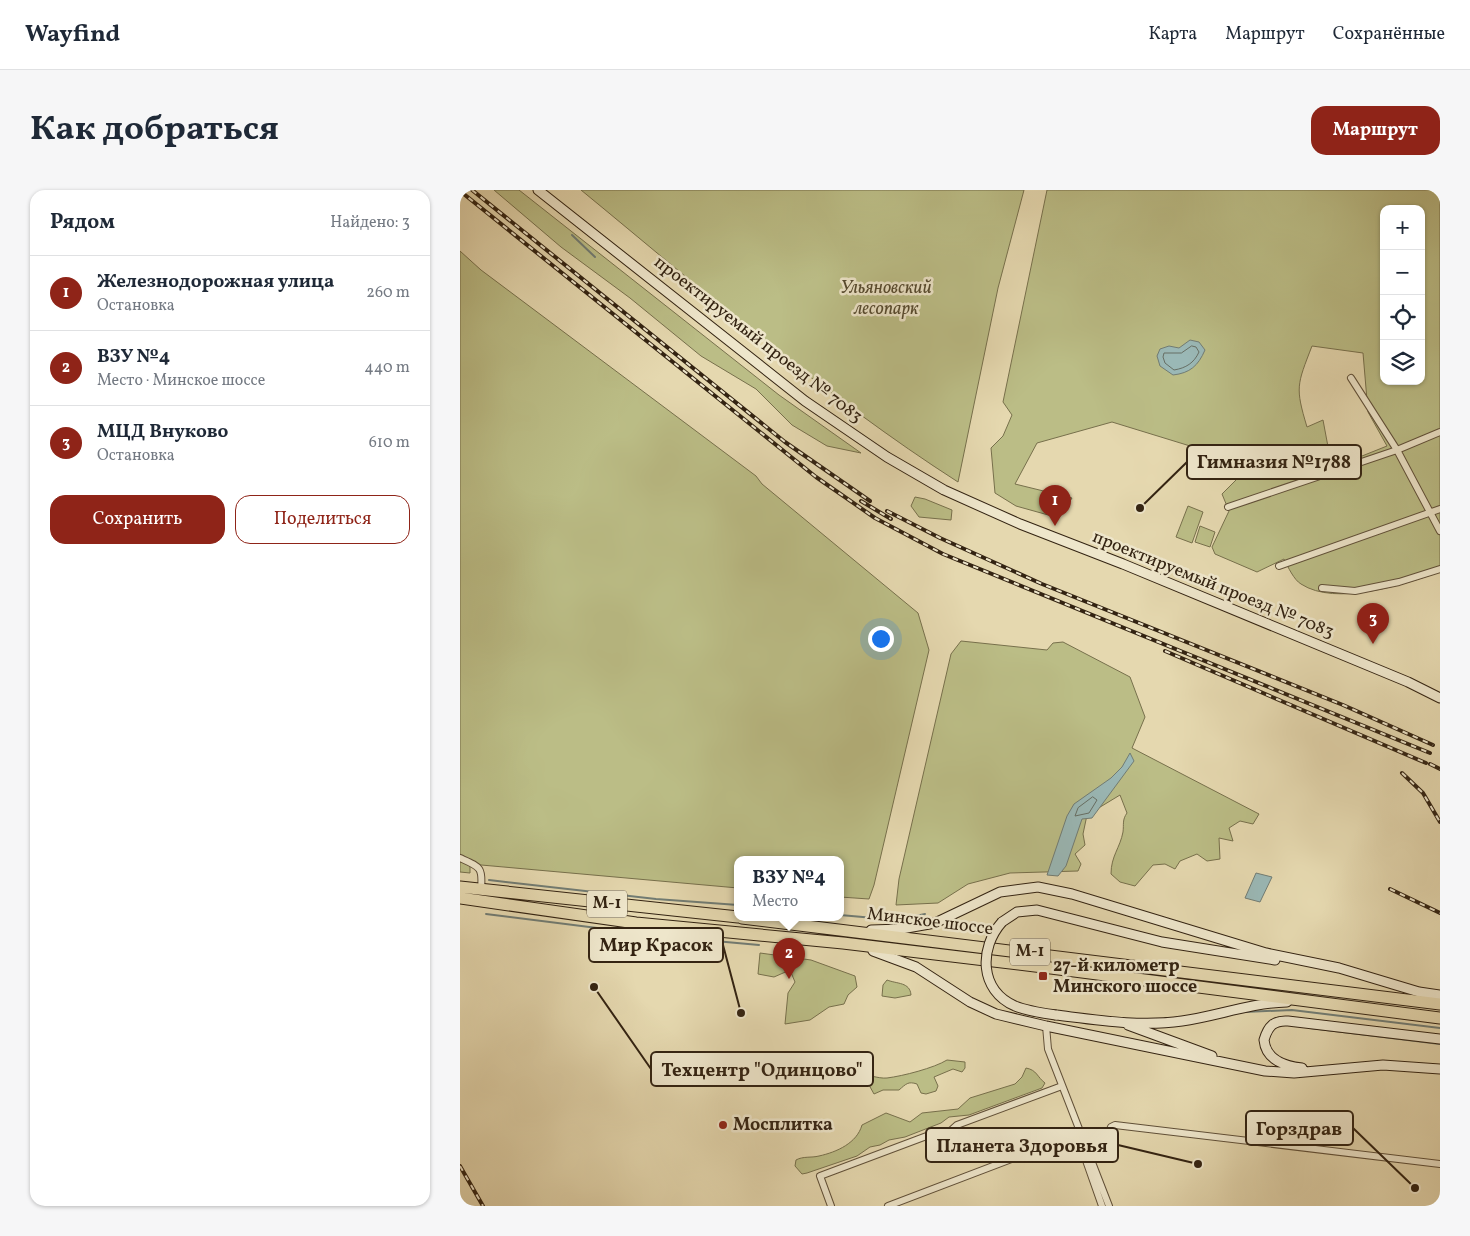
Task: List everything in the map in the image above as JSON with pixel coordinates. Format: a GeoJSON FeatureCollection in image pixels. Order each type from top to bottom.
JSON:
{"type":"FeatureCollection","features":[{"type":"Feature","properties":{"kind":"highway","name":"М-1"},"geometry":{"type":"LineString","coordinates":[[460,887],[734,917]]}},
{"type":"Feature","properties":{"kind":"highway","name":"Минское шоссе"},"geometry":{"type":"LineString","coordinates":[[460,898],[636,923],[844,943],[1325,1003]]}},
{"type":"Feature","properties":{"kind":"highway","name":"Минское шоссе"},"geometry":{"type":"LineString","coordinates":[[771,921],[858,930],[1440,1003]]}},
{"type":"Feature","properties":{"kind":"highway","name":"М-1"},"geometry":{"type":"LineString","coordinates":[[1325,1003],[1440,1018]]}},
{"type":"Feature","properties":{"kind":"main road","name":"проектируемый проезд № 7083"},"geometry":{"type":"LineString","coordinates":[[538,190],[805,402],[887,457],[944,490],[1020,524],[1412,684],[1440,698]]}},
{"type":"Feature","properties":{"kind":"main road","name":"проектируемый проезд № 7083"},"geometry":{"type":"LineString","coordinates":[[1412,684],[1440,693]]}},
{"type":"Feature","properties":{"kind":"main road"},"geometry":{"type":"LineString","coordinates":[[858,930],[901,929],[924,925],[944,920],[1000,892],[1038,887],[1072,894],[1222,941],[1303,962],[1349,971],[1419,992],[1440,995]]}},
{"type":"Feature","properties":{"kind":"main road"},"geometry":{"type":"LineString","coordinates":[[1246,1068],[1142,1029],[1113,1022],[1056,1015],[1014,1005],[998,994],[992,986],[986,967],[986,948],[990,938],[1002,922],[1016,912],[1037,910],[1162,942],[1265,959],[1303,962]]}},
{"type":"Feature","properties":{"kind":"main road"},"geometry":{"type":"LineString","coordinates":[[844,943],[883,953],[916,966],[983,1009],[1046,1026],[1265,1072],[1294,1073],[1383,1065],[1440,1069]]}},
{"type":"Feature","properties":{"kind":"main road"},"geometry":{"type":"LineString","coordinates":[[1349,971],[1389,987],[1440,1003]]}},
{"type":"Feature","properties":{"kind":"main road"},"geometry":{"type":"LineString","coordinates":[[1113,1022],[1180,1021],[1267,1002],[1325,1003]]}},
{"type":"Feature","properties":{"kind":"main road"},"geometry":{"type":"LineString","coordinates":[[1322,1071],[1291,1067],[1272,1058],[1265,1047],[1264,1040],[1269,1027],[1274,1022],[1288,1021],[1440,1039]]}},
{"type":"Feature","properties":{"kind":"street"},"geometry":{"type":"LineString","coordinates":[[1351,378],[1396,450],[1440,531]]}},
{"type":"Feature","properties":{"kind":"street"},"geometry":{"type":"LineString","coordinates":[[1228,507],[1396,450],[1440,432]]}},
{"type":"Feature","properties":{"kind":"street"},"geometry":{"type":"LineString","coordinates":[[1279,566],[1440,510]]}},
{"type":"Feature","properties":{"kind":"street"},"geometry":{"type":"LineString","coordinates":[[1322,588],[1355,591],[1398,582],[1440,569]]}},
{"type":"Feature","properties":{"kind":"street"},"geometry":{"type":"LineString","coordinates":[[460,858],[480,868],[482,873],[481,890]]}},
{"type":"Feature","properties":{"kind":"street"},"geometry":{"type":"LineString","coordinates":[[1046,1026],[1048,1049],[1109,1206]]}},
{"type":"Feature","properties":{"kind":"street"},"geometry":{"type":"LineString","coordinates":[[831,1206],[820,1176],[932,1134],[947,1134],[956,1125],[1062,1086]]}},
{"type":"Feature","properties":{"kind":"street"},"geometry":{"type":"LineString","coordinates":[[888,1206],[1080,1133],[1107,1136],[1111,1127],[1115,1125],[1440,1164]]}},
{"type":"Feature","properties":{"kind":"street"},"geometry":{"type":"LineString","coordinates":[[1080,1133],[1083,1151],[1102,1206]]}},
{"type":"Feature","properties":{"kind":"green space"},"geometry":{"type":"Polygon","coordinates":[[[494,190],[519,190],[779,395],[861,453],[827,446],[792,425],[756,389],[701,356],[630,298],[561,247],[494,190]]]}},
{"type":"Feature","properties":{"kind":"green space","name":"Ульяновский лесопарк"},"geometry":{"type":"Polygon","coordinates":[[[581,190],[1024,190],[998,288],[958,482],[908,449],[765,342],[581,190]]]}},
{"type":"Feature","properties":{"kind":"green space"},"geometry":{"type":"Polygon","coordinates":[[[1047,190],[1440,190],[1440,572],[1390,587],[1370,591],[1333,594],[1316,591],[1298,582],[1284,559],[1257,572],[1215,554],[1212,547],[1229,511],[1222,494],[1244,472],[1239,461],[1112,422],[1037,443],[1015,484],[1072,498],[1059,518],[1016,506],[995,493],[991,448],[1003,436],[1012,415],[1003,402],[1047,190]],[[1312,346],[1303,369],[1299,394],[1307,427],[1323,420],[1332,468],[1387,446],[1368,412],[1363,353],[1312,346]]]}},
{"type":"Feature","properties":{"kind":"green space"},"geometry":{"type":"Polygon","coordinates":[[[460,251],[481,270],[756,476],[762,484],[918,613],[929,650],[874,885],[869,899],[844,897],[844,856],[734,856],[734,888],[470,864],[470,873],[460,872],[460,251]]]}},
{"type":"Feature","properties":{"kind":"green space"},"geometry":{"type":"Polygon","coordinates":[[[915,497],[952,510],[951,520],[919,517],[911,506],[915,497]]]}},
{"type":"Feature","properties":{"kind":"green space"},"geometry":{"type":"Polygon","coordinates":[[[1188,506],[1203,512],[1192,543],[1176,537],[1188,506]]]}},
{"type":"Feature","properties":{"kind":"green space"},"geometry":{"type":"Polygon","coordinates":[[[1200,526],[1215,532],[1210,547],[1195,542],[1200,526]]]}},
{"type":"Feature","properties":{"kind":"green space"},"geometry":{"type":"Polygon","coordinates":[[[961,641],[1047,650],[1053,643],[1063,642],[1130,677],[1145,717],[1132,748],[1259,814],[1253,824],[1240,821],[1229,828],[1233,841],[1219,838],[1220,859],[1207,861],[1197,854],[1180,861],[1175,869],[1165,864],[1153,865],[1135,886],[1120,882],[1111,874],[1112,862],[1122,838],[1125,815],[1127,813],[1120,795],[1087,815],[1083,834],[1085,845],[1075,854],[1081,864],[1078,871],[1010,873],[968,884],[938,903],[896,905],[899,879],[951,654],[961,641]]]}},
{"type":"Feature","properties":{"kind":"green space"},"geometry":{"type":"Polygon","coordinates":[[[760,953],[811,960],[855,976],[857,987],[848,995],[844,1004],[829,1007],[810,1020],[785,1024],[788,993],[795,982],[790,970],[774,977],[758,974],[760,953]]]}},
{"type":"Feature","properties":{"kind":"green space"},"geometry":{"type":"Polygon","coordinates":[[[887,980],[906,986],[911,995],[895,998],[882,996],[883,985],[887,980]]]}},
{"type":"Feature","properties":{"kind":"green space"},"geometry":{"type":"Polygon","coordinates":[[[947,1060],[965,1062],[965,1068],[962,1072],[953,1069],[934,1077],[938,1086],[936,1091],[926,1094],[921,1093],[917,1084],[909,1083],[899,1090],[883,1090],[874,1094],[869,1085],[860,1082],[860,1077],[863,1076],[883,1078],[910,1074],[947,1060]]]}},
{"type":"Feature","properties":{"kind":"green space"},"geometry":{"type":"Polygon","coordinates":[[[1026,1068],[1035,1072],[1045,1083],[1042,1088],[969,1115],[949,1117],[941,1123],[905,1137],[889,1140],[880,1145],[870,1147],[857,1156],[807,1173],[802,1174],[795,1166],[796,1160],[816,1157],[845,1146],[856,1137],[862,1125],[886,1113],[910,1122],[922,1113],[958,1109],[970,1098],[1015,1084],[1022,1077],[1026,1068]]]}},
{"type":"Feature","properties":{"kind":"water"},"geometry":{"type":"Polygon","coordinates":[[[1190,340],[1199,342],[1205,350],[1193,368],[1173,375],[1160,366],[1157,356],[1160,349],[1169,346],[1179,348],[1190,340]]]}},
{"type":"Feature","properties":{"kind":"water"},"geometry":{"type":"Polygon","coordinates":[[[1130,753],[1134,761],[1092,818],[1082,819],[1066,866],[1058,876],[1047,875],[1067,816],[1074,804],[1111,778],[1122,767],[1130,753]]]}},
{"type":"Feature","properties":{"kind":"water"},"geometry":{"type":"Polygon","coordinates":[[[1256,873],[1272,877],[1260,902],[1245,898],[1256,873]]]}},
{"type":"Feature","properties":{"kind":"waterway"},"geometry":{"type":"LineString","coordinates":[[572,235],[595,257]]}},
{"type":"Feature","properties":{"kind":"waterway"},"geometry":{"type":"LineString","coordinates":[[489,880],[656,899],[734,905]]}},
{"type":"Feature","properties":{"kind":"waterway"},"geometry":{"type":"LineString","coordinates":[[486,914],[629,932]]}},
{"type":"Feature","properties":{"kind":"waterway"},"geometry":{"type":"LineString","coordinates":[[844,915],[897,920],[925,914]]}},
{"type":"Feature","properties":{"kind":"waterway"},"geometry":{"type":"LineString","coordinates":[[660,936],[759,945]]}},
{"type":"Feature","properties":{"kind":"waterway"},"geometry":{"type":"LineString","coordinates":[[1244,1012],[1292,1010],[1440,1028]]}},
{"type":"Feature","properties":{"kind":"waterway"},"geometry":{"type":"LineString","coordinates":[[1310,1028],[1440,1044]]}},
{"type":"Feature","properties":{"kind":"railway"},"geometry":{"type":"LineString","coordinates":[[472,190],[785,442],[870,501]]}},
{"type":"Feature","properties":{"kind":"railway"},"geometry":{"type":"LineString","coordinates":[[460,191],[816,477],[875,518],[943,554],[1430,753]]}},
{"type":"Feature","properties":{"kind":"railway"},"geometry":{"type":"LineString","coordinates":[[861,501],[891,519]]}},
{"type":"Feature","properties":{"kind":"railway"},"geometry":{"type":"LineString","coordinates":[[887,511],[940,538],[1042,584],[1343,705],[1433,745]]}},
{"type":"Feature","properties":{"kind":"railway"},"geometry":{"type":"LineString","coordinates":[[1165,651],[1426,763]]}},
{"type":"Feature","properties":{"kind":"railway"},"geometry":{"type":"LineString","coordinates":[[1430,764],[1440,769]]}},
{"type":"Feature","properties":{"kind":"railway"},"geometry":{"type":"LineString","coordinates":[[1402,773],[1423,793],[1440,822]]}},
{"type":"Feature","properties":{"kind":"railway"},"geometry":{"type":"LineString","coordinates":[[1390,889],[1440,913]]}},
{"type":"Feature","properties":{"kind":"railway"},"geometry":{"type":"LineString","coordinates":[[460,1166],[483,1206]]}},
{"type":"Feature","properties":{"kind":"place","name":"Гимназия №1788"},"geometry":{"type":"Point","coordinates":[1140,508]}},
{"type":"Feature","properties":{"kind":"place","name":"Железнодорожная улица"},"geometry":{"type":"Point","coordinates":[1055,526]}},
{"type":"Feature","properties":{"kind":"place","name":"МЦД Внуково"},"geometry":{"type":"Point","coordinates":[1373,644]}},
{"type":"Feature","properties":{"kind":"place","name":"27-й километр Минского шоссе"},"geometry":{"type":"Point","coordinates":[1043,976]}},
{"type":"Feature","properties":{"kind":"place","name":"ВЗУ №4"},"geometry":{"type":"Point","coordinates":[789,979]}},
{"type":"Feature","properties":{"kind":"place","name":"Техцентр \"Одинцово\""},"geometry":{"type":"Point","coordinates":[594,987]}},
{"type":"Feature","properties":{"kind":"place","name":"Мир Красок"},"geometry":{"type":"Point","coordinates":[741,1013]}},
{"type":"Feature","properties":{"kind":"place","name":"Мосплитка"},"geometry":{"type":"Point","coordinates":[723,1125]}},
{"type":"Feature","properties":{"kind":"place","name":"Планета Здоровья"},"geometry":{"type":"Point","coordinates":[1198,1164]}},
{"type":"Feature","properties":{"kind":"place","name":"Горздрав"},"geometry":{"type":"Point","coordinates":[1415,1188]}}]}
